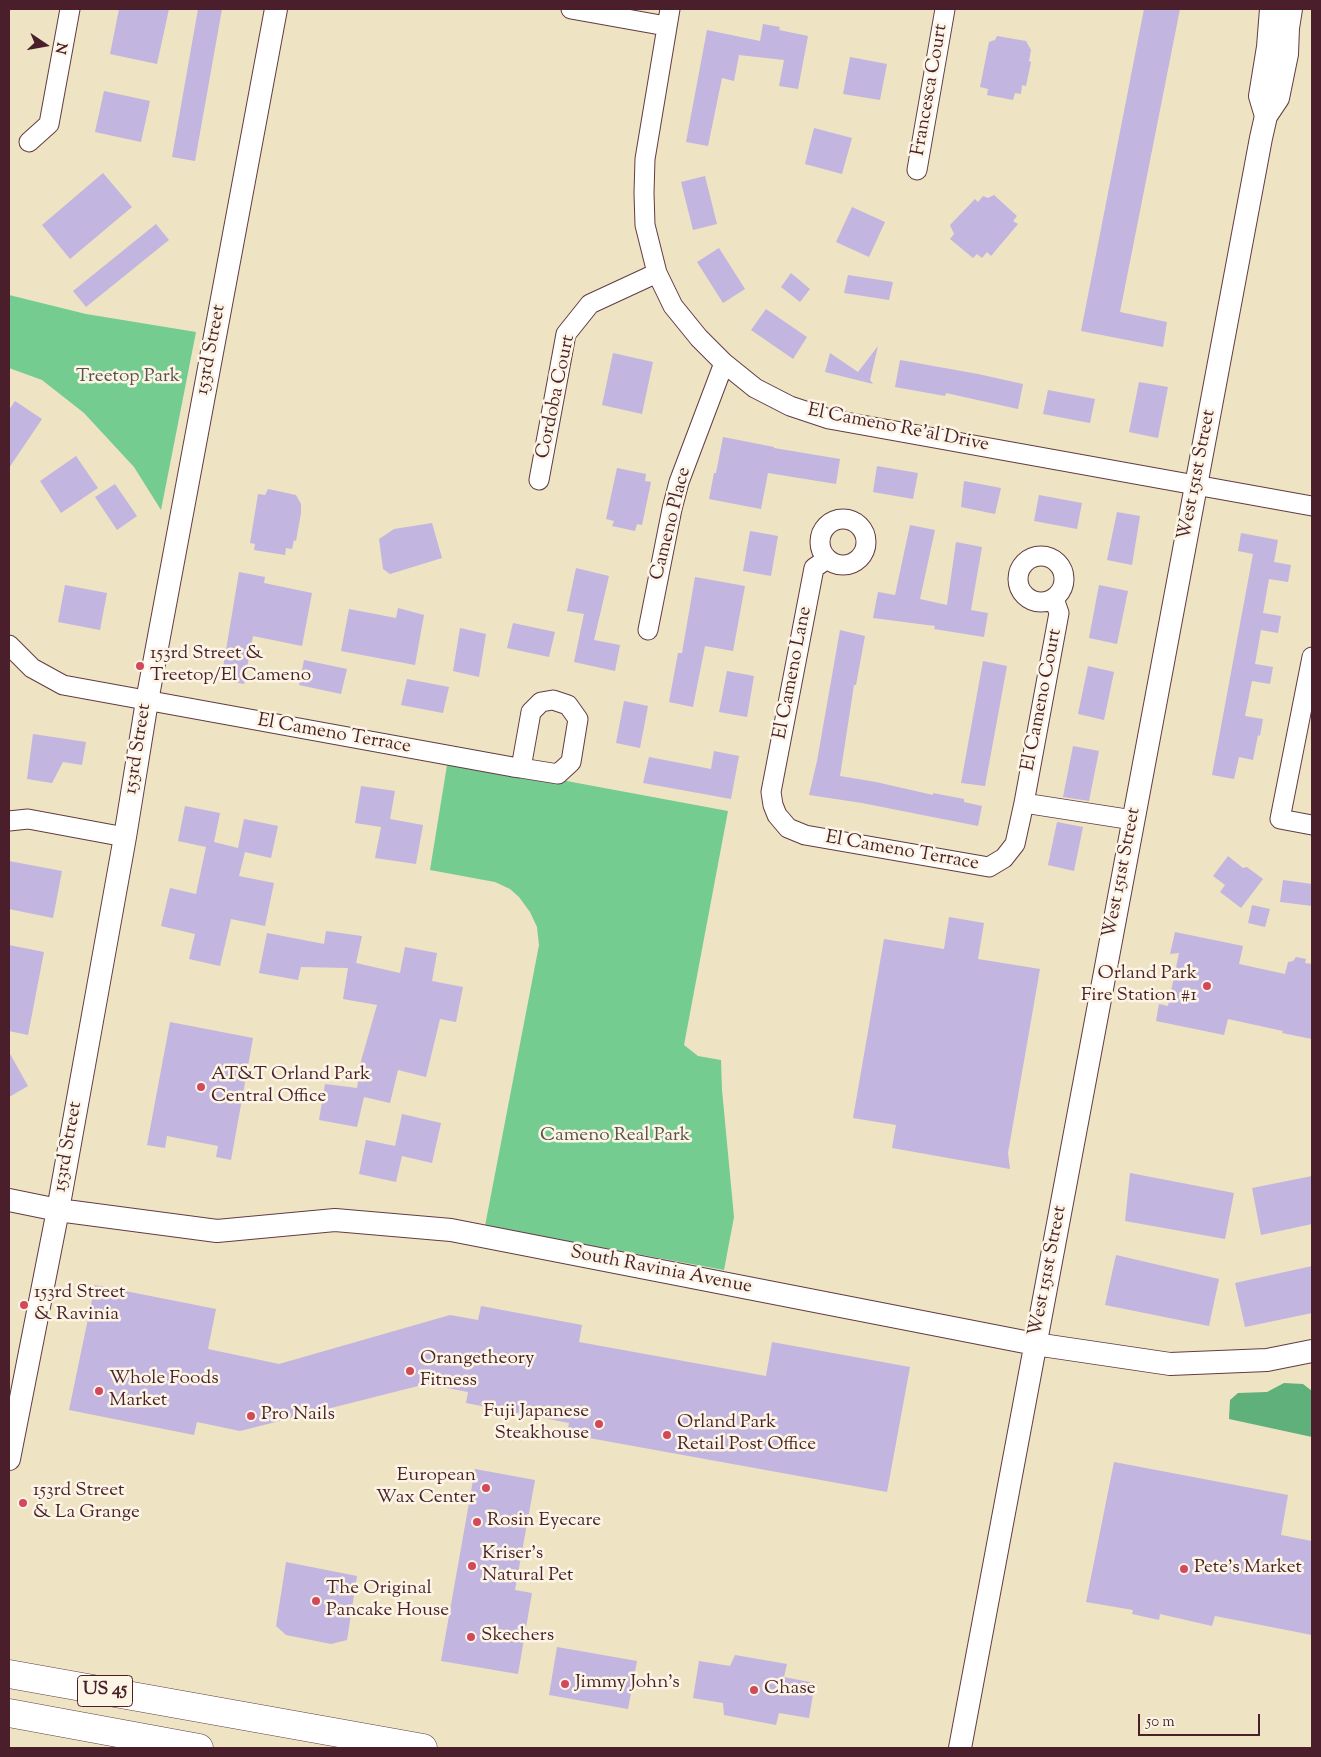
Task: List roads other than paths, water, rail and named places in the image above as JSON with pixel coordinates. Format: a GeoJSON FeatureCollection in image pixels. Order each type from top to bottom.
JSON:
{"type":"FeatureCollection","features":[{"type":"Feature","properties":{"kind":"highway","name":"US 45"},"geometry":{"type":"LineString","coordinates":[[9,1674],[423,1748]]}},
{"type":"Feature","properties":{"kind":"highway","name":"US 45"},"geometry":{"type":"LineString","coordinates":[[9,1713],[199,1748]]}},
{"type":"Feature","properties":{"kind":"street"},"geometry":{"type":"LineString","coordinates":[[29,142],[49,124],[70,9]]}},
{"type":"Feature","properties":{"kind":"street","name":"153rd Street"},"geometry":{"type":"LineString","coordinates":[[9,1459],[58,1210],[125,837],[147,701],[276,9]]}},
{"type":"Feature","properties":{"kind":"street"},"geometry":{"type":"LineString","coordinates":[[571,9],[668,18]]}},
{"type":"Feature","properties":{"kind":"street","name":"Francesca Court"},"geometry":{"type":"LineString","coordinates":[[917,170],[945,9]]}},
{"type":"Feature","properties":{"kind":"street","name":"West 151st Street"},"geometry":{"type":"LineString","coordinates":[[1266,116],[1260,96],[1268,47],[1271,9]]}},
{"type":"Feature","properties":{"kind":"street","name":"West 151st Street"},"geometry":{"type":"LineString","coordinates":[[960,1748],[1260,138],[1266,116],[1278,98],[1287,54],[1291,9]]}},
{"type":"Feature","properties":{"kind":"street","name":"El Cameno Re'al Drive"},"geometry":{"type":"LineString","coordinates":[[668,18],[645,159],[645,225],[656,273],[673,306],[699,338],[724,363],[755,388],[790,406],[829,419],[1312,506]]}},
{"type":"Feature","properties":{"kind":"street","name":"Cordoba Court"},"geometry":{"type":"LineString","coordinates":[[539,480],[566,334],[590,304],[656,273]]}},
{"type":"Feature","properties":{"kind":"street","name":"Cameno Place"},"geometry":{"type":"LineString","coordinates":[[648,630],[672,510],[680,482],[724,363]]}},
{"type":"Feature","properties":{"kind":"street","name":"El Cameno Lane"},"geometry":{"type":"LineString","coordinates":[[771,792],[814,568],[827,559]]}},
{"type":"Feature","properties":{"kind":"street","name":"El Cameno Court"},"geometry":{"type":"LineString","coordinates":[[1024,803],[1060,613],[1054,599]]}},
{"type":"Feature","properties":{"kind":"street","name":"El Cameno Terrace"},"geometry":{"type":"LineString","coordinates":[[9,645],[32,668],[63,685],[521,768]]}},
{"type":"Feature","properties":{"kind":"street"},"geometry":{"type":"LineString","coordinates":[[1312,657],[1280,819],[1312,825]]}},
{"type":"Feature","properties":{"kind":"street","name":"El Cameno Terrace"},"geometry":{"type":"LineString","coordinates":[[771,792],[777,815],[788,828],[805,835],[989,867],[1004,858],[1014,844],[1024,803]]}},
{"type":"Feature","properties":{"kind":"street"},"geometry":{"type":"LineString","coordinates":[[1024,803],[1133,820]]}},
{"type":"Feature","properties":{"kind":"street"},"geometry":{"type":"LineString","coordinates":[[9,821],[28,819],[125,837]]}},
{"type":"Feature","properties":{"kind":"street","name":"South Ravinia Avenue"},"geometry":{"type":"LineString","coordinates":[[9,1200],[58,1210],[216,1231],[334,1220],[451,1230],[1035,1344],[1170,1364],[1267,1360],[1312,1351]]}},
{"type":"Feature","properties":{"kind":"place","name":"153rd Street & Treetop/El Cameno"},"geometry":{"type":"Point","coordinates":[140,666]}},
{"type":"Feature","properties":{"kind":"place","name":"Orland Park Fire Station #1"},"geometry":{"type":"Point","coordinates":[1207,986]}},
{"type":"Feature","properties":{"kind":"place","name":"AT&T Orland Park Central Office"},"geometry":{"type":"Point","coordinates":[201,1087]}},
{"type":"Feature","properties":{"kind":"place","name":"153rd Street & Ravinia"},"geometry":{"type":"Point","coordinates":[24,1305]}},
{"type":"Feature","properties":{"kind":"place","name":"Orangetheory Fitness"},"geometry":{"type":"Point","coordinates":[410,1371]}},
{"type":"Feature","properties":{"kind":"place","name":"Whole Foods Market"},"geometry":{"type":"Point","coordinates":[99,1391]}},
{"type":"Feature","properties":{"kind":"place","name":"Pro Nails"},"geometry":{"type":"Point","coordinates":[251,1416]}},
{"type":"Feature","properties":{"kind":"place","name":"Fuji Japanese Steakhouse"},"geometry":{"type":"Point","coordinates":[599,1424]}},
{"type":"Feature","properties":{"kind":"place","name":"Orland Park Retail Post Office"},"geometry":{"type":"Point","coordinates":[667,1435]}},
{"type":"Feature","properties":{"kind":"place","name":"European Wax Center"},"geometry":{"type":"Point","coordinates":[486,1488]}},
{"type":"Feature","properties":{"kind":"place","name":"153rd Street & La Grange"},"geometry":{"type":"Point","coordinates":[23,1503]}},
{"type":"Feature","properties":{"kind":"place","name":"Rosin Eyecare"},"geometry":{"type":"Point","coordinates":[477,1522]}},
{"type":"Feature","properties":{"kind":"place","name":"Kriser's Natural Pet"},"geometry":{"type":"Point","coordinates":[472,1566]}},
{"type":"Feature","properties":{"kind":"place","name":"Pete's Market"},"geometry":{"type":"Point","coordinates":[1184,1569]}},
{"type":"Feature","properties":{"kind":"place","name":"The Original Pancake House"},"geometry":{"type":"Point","coordinates":[316,1601]}},
{"type":"Feature","properties":{"kind":"place","name":"Skechers"},"geometry":{"type":"Point","coordinates":[471,1637]}},
{"type":"Feature","properties":{"kind":"place","name":"Jimmy John's"},"geometry":{"type":"Point","coordinates":[565,1684]}},
{"type":"Feature","properties":{"kind":"place","name":"Chase"},"geometry":{"type":"Point","coordinates":[754,1690]}},
{"type":"Feature","properties":{"kind":"park label","name":"Treetop Park"},"geometry":{"type":"Point","coordinates":[128,378]}},
{"type":"Feature","properties":{"kind":"park label","name":"Cameno Real Park"},"geometry":{"type":"Point","coordinates":[615,1137]}}]}
